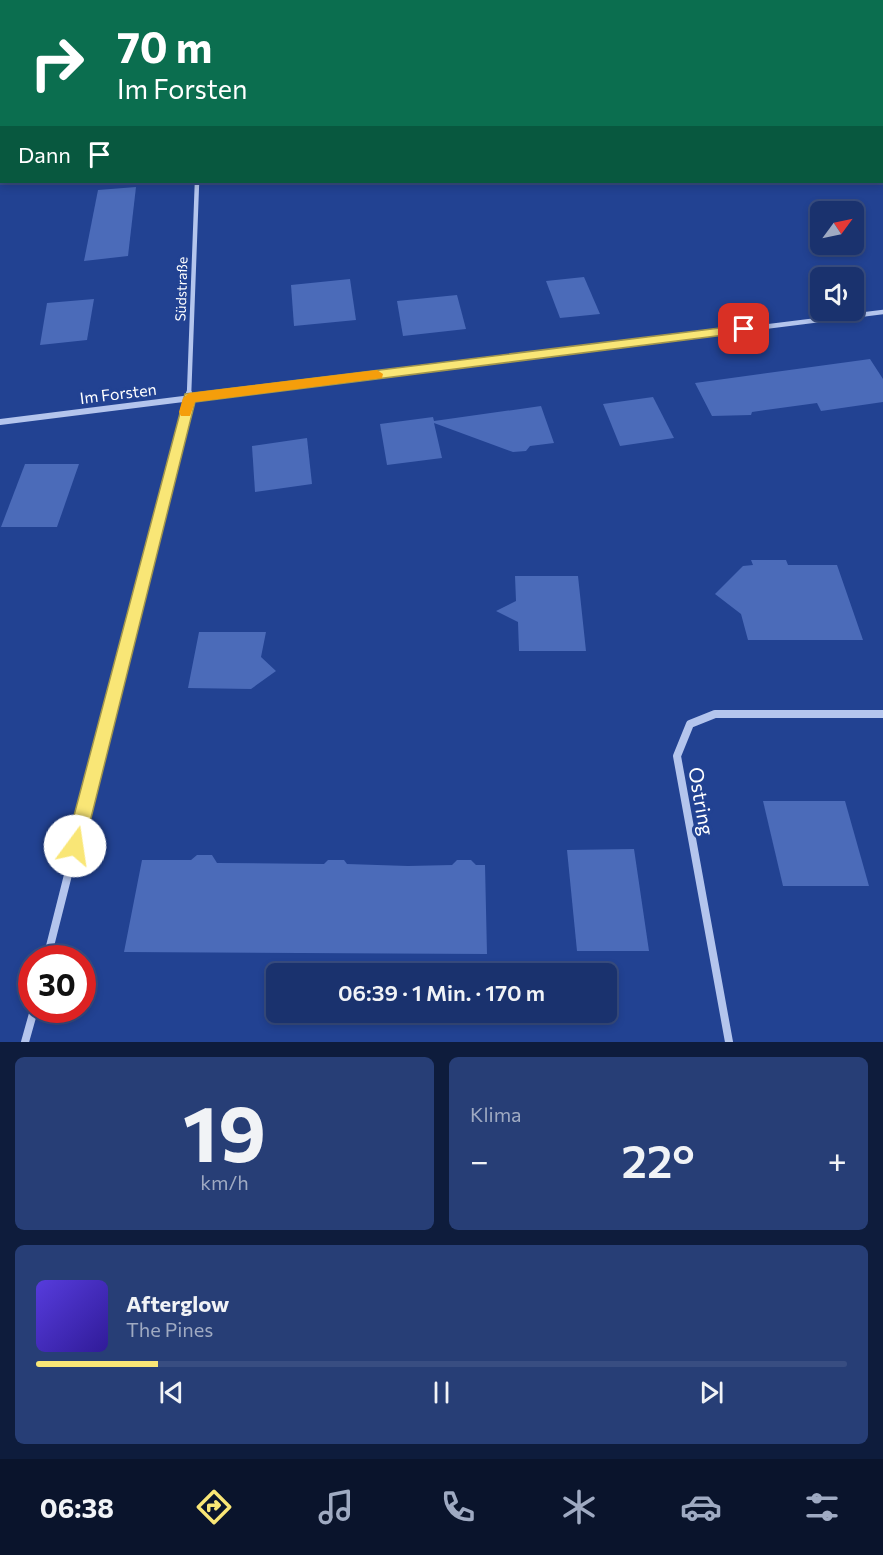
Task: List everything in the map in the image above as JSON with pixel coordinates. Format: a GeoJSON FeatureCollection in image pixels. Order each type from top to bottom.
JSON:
{"type":"FeatureCollection","features":[{"type":"Feature","properties":{"kind":"street","name":"Südstraße"},"geometry":{"type":"LineString","coordinates":[[50,945],[189,398],[197,183]]}},
{"type":"Feature","properties":{"kind":"street","name":"Im Forsten"},"geometry":{"type":"LineString","coordinates":[[0,422],[883,312]]}},
{"type":"Feature","properties":{"kind":"street","name":"Ostring"},"geometry":{"type":"LineString","coordinates":[[729,1042],[677,756],[690,724],[715,714],[883,714]]}},
{"type":"Feature","properties":{"kind":"street"},"geometry":{"type":"LineString","coordinates":[[25,1042],[30,1023]]}},
{"type":"Feature","properties":{"kind":"building"},"geometry":{"type":"Polygon","coordinates":[[[136,187],[128,256],[84,261],[98,190],[136,187]]]}},
{"type":"Feature","properties":{"kind":"building"},"geometry":{"type":"Polygon","coordinates":[[[584,277],[600,314],[560,318],[546,281],[584,277]]]}},
{"type":"Feature","properties":{"kind":"building"},"geometry":{"type":"Polygon","coordinates":[[[350,279],[356,320],[294,326],[291,285],[350,279]]]}},
{"type":"Feature","properties":{"kind":"building"},"geometry":{"type":"Polygon","coordinates":[[[457,295],[466,329],[403,336],[397,301],[457,295]]]}},
{"type":"Feature","properties":{"kind":"building"},"geometry":{"type":"Polygon","coordinates":[[[94,299],[87,340],[40,345],[47,303],[94,299]]]}},
{"type":"Feature","properties":{"kind":"building"},"geometry":{"type":"Polygon","coordinates":[[[870,359],[883,379],[883,402],[821,411],[817,403],[752,412],[751,415],[712,416],[695,383],[870,359]]]}},
{"type":"Feature","properties":{"kind":"building"},"geometry":{"type":"Polygon","coordinates":[[[653,397],[674,438],[620,446],[603,404],[653,397]]]}},
{"type":"Feature","properties":{"kind":"building"},"geometry":{"type":"Polygon","coordinates":[[[541,406],[554,443],[530,446],[526,451],[513,452],[434,423],[442,458],[387,465],[380,424],[433,417],[434,421],[541,406]]]}},
{"type":"Feature","properties":{"kind":"building"},"geometry":{"type":"Polygon","coordinates":[[[307,438],[312,484],[255,492],[252,446],[307,438]]]}},
{"type":"Feature","properties":{"kind":"building"},"geometry":{"type":"Polygon","coordinates":[[[25,464],[79,464],[57,527],[1,527],[25,464]]]}},
{"type":"Feature","properties":{"kind":"building"},"geometry":{"type":"Polygon","coordinates":[[[751,560],[786,560],[788,565],[837,565],[863,640],[748,640],[741,614],[715,594],[743,566],[753,565],[751,560]]]}},
{"type":"Feature","properties":{"kind":"building"},"geometry":{"type":"Polygon","coordinates":[[[515,576],[578,576],[586,651],[519,651],[518,622],[496,611],[516,601],[515,576]]]}},
{"type":"Feature","properties":{"kind":"building"},"geometry":{"type":"Polygon","coordinates":[[[199,632],[266,632],[261,657],[276,671],[251,689],[188,688],[199,632]]]}},
{"type":"Feature","properties":{"kind":"building"},"geometry":{"type":"Polygon","coordinates":[[[763,801],[845,801],[869,886],[783,886],[763,801]]]}},
{"type":"Feature","properties":{"kind":"building"},"geometry":{"type":"Polygon","coordinates":[[[634,849],[649,951],[577,951],[567,850],[634,849]]]}},
{"type":"Feature","properties":{"kind":"building"},"geometry":{"type":"Polygon","coordinates":[[[197,855],[212,855],[217,863],[324,864],[328,860],[344,860],[347,864],[408,866],[452,865],[457,860],[471,860],[476,865],[485,865],[487,954],[124,952],[142,860],[191,860],[197,855]]]}},
{"type":"Feature","properties":{"kind":"slow traffic"},"geometry":{"type":"LineString","coordinates":[[186,412],[189,398],[377,374]]}},
{"type":"Feature","properties":{"kind":"route"},"geometry":{"type":"LineString","coordinates":[[75,846],[189,398],[744,329]]}}]}
